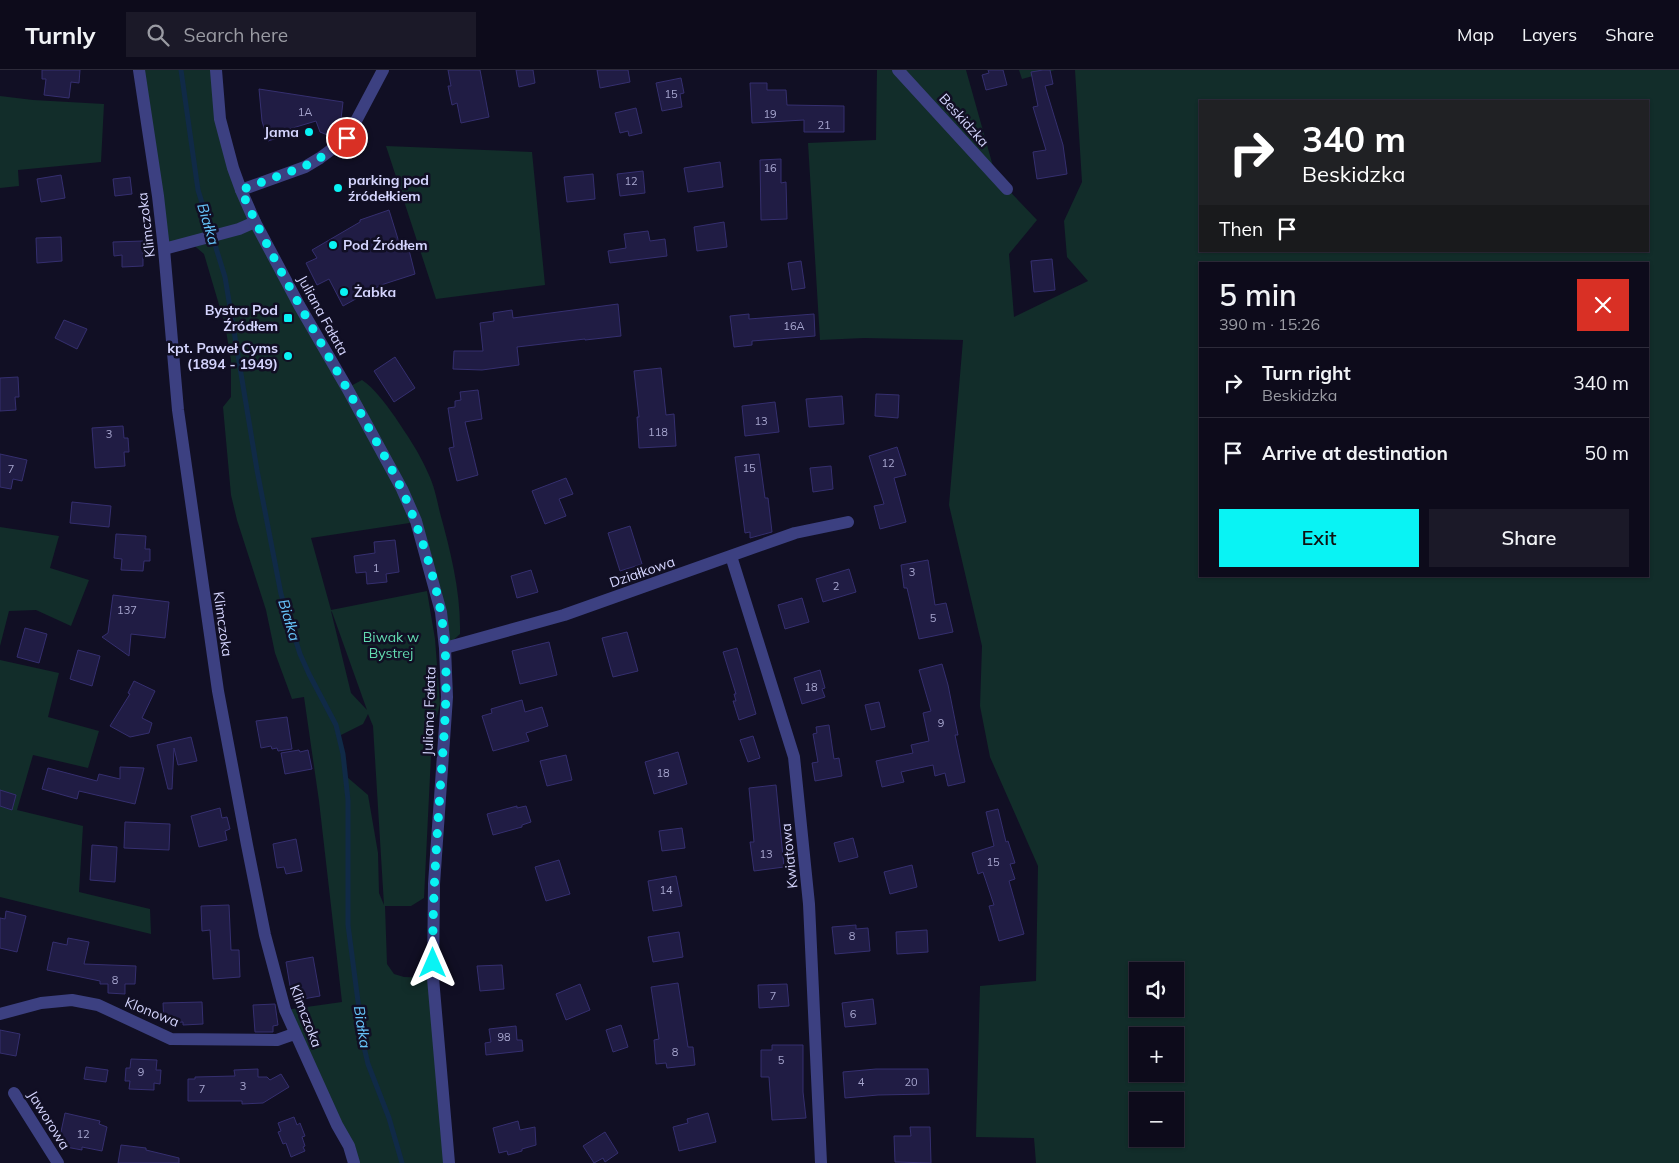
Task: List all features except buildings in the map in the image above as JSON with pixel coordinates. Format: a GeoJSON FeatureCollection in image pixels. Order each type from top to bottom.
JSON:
{"type":"FeatureCollection","features":[{"type":"Feature","properties":{"kind":"street","name":"Klimczoka"},"geometry":{"type":"LineString","coordinates":[[139,70],[158,196],[178,410],[218,690],[265,935],[285,1010],[294,1034],[337,1126],[349,1146],[354,1163]]}},
{"type":"Feature","properties":{"kind":"street","name":"Juliana Fałata"},"geometry":{"type":"LineString","coordinates":[[216,70],[220,119],[241,190],[255,222],[402,489],[416,521],[441,612],[445,648],[446,698],[434,884],[433,970],[449,1163]]}},
{"type":"Feature","properties":{"kind":"street"},"geometry":{"type":"LineString","coordinates":[[241,190],[305,166],[320,158],[347,138],[383,70]]}},
{"type":"Feature","properties":{"kind":"street","name":"Beskidzka"},"geometry":{"type":"LineString","coordinates":[[898,70],[1007,189]]}},
{"type":"Feature","properties":{"kind":"street"},"geometry":{"type":"LineString","coordinates":[[164,249],[239,229],[255,222]]}},
{"type":"Feature","properties":{"kind":"street","name":"Działkowa"},"geometry":{"type":"LineString","coordinates":[[445,648],[564,615],[795,533],[848,522]]}},
{"type":"Feature","properties":{"kind":"street","name":"Kwiatowa"},"geometry":{"type":"LineString","coordinates":[[732,556],[794,757],[809,904],[820,1163]]}},
{"type":"Feature","properties":{"kind":"street","name":"Klonowa"},"geometry":{"type":"LineString","coordinates":[[0,1014],[41,1003],[72,1000],[98,1005],[171,1039],[277,1040],[294,1034]]}},
{"type":"Feature","properties":{"kind":"street","name":"Jaworowa"},"geometry":{"type":"LineString","coordinates":[[14,1093],[58,1163]]}},
{"type":"Feature","properties":{"kind":"green space","name":"Biwak w Bystrej"},"geometry":{"type":"Polygon","coordinates":[[[139,70],[216,70],[233,168],[347,388],[362,380],[380,397],[417,451],[434,488],[451,558],[459,603],[460,634],[445,648],[416,522],[311,538],[331,610],[427,591],[435,639],[440,704],[432,735],[424,898],[411,906],[385,906],[387,964],[394,974],[404,977],[433,978],[449,1163],[354,1163],[285,1010],[342,1002],[319,801],[304,697],[292,699],[275,653],[266,610],[237,520],[231,495],[223,407],[231,397],[231,360],[225,325],[204,254],[190,242],[164,249],[139,70]],[[332,612],[351,693],[367,710],[332,612]],[[368,714],[363,724],[339,736],[347,777],[368,795],[378,853],[379,893],[384,905],[373,726],[368,714]]]}},
{"type":"Feature","properties":{"kind":"green space"},"geometry":{"type":"Polygon","coordinates":[[[877,70],[966,70],[996,177],[1037,220],[1009,254],[1014,317],[1088,281],[1067,257],[1064,221],[1082,182],[1075,70],[1679,70],[1679,1163],[1036,1163],[1034,1138],[976,1137],[980,986],[1036,981],[1038,866],[990,757],[980,706],[982,646],[949,505],[963,340],[864,338],[820,340],[808,143],[876,140],[877,70]]]}},
{"type":"Feature","properties":{"kind":"green space"},"geometry":{"type":"Polygon","coordinates":[[[1019,70],[1055,70],[1022,79],[1019,70]]]}},
{"type":"Feature","properties":{"kind":"green space"},"geometry":{"type":"Polygon","coordinates":[[[0,96],[104,104],[101,162],[18,170],[19,186],[0,188],[0,96]]]}},
{"type":"Feature","properties":{"kind":"green space"},"geometry":{"type":"Polygon","coordinates":[[[386,146],[532,152],[545,285],[436,299],[386,146]]]}},
{"type":"Feature","properties":{"kind":"green space"},"geometry":{"type":"Polygon","coordinates":[[[0,527],[59,536],[50,568],[89,580],[71,626],[36,610],[9,611],[0,646],[0,527]]]}},
{"type":"Feature","properties":{"kind":"green space"},"geometry":{"type":"Polygon","coordinates":[[[0,660],[59,673],[48,717],[99,731],[88,768],[33,755],[17,810],[83,826],[79,892],[150,909],[151,934],[0,897],[0,660]]]}},
{"type":"Feature","properties":{"kind":"waterway","name":"Białka"},"geometry":{"type":"LineString","coordinates":[[181,70],[198,190],[225,277],[257,470],[281,594],[300,654],[336,725],[343,754],[348,800],[348,925],[364,1047],[368,1064],[389,1118],[402,1163]]}},
{"type":"Feature","properties":{"kind":"place","name":"Jama"},"geometry":{"type":"Point","coordinates":[309,132]}},
{"type":"Feature","properties":{"kind":"place","name":"parking pod źródełkiem"},"geometry":{"type":"Point","coordinates":[338,188]}},
{"type":"Feature","properties":{"kind":"place","name":"Pod Źródłem"},"geometry":{"type":"Point","coordinates":[333,245]}},
{"type":"Feature","properties":{"kind":"place","name":"Żabka"},"geometry":{"type":"Point","coordinates":[344,292]}},
{"type":"Feature","properties":{"kind":"place","name":"Bystra Pod Źródłem"},"geometry":{"type":"Point","coordinates":[288,318]}},
{"type":"Feature","properties":{"kind":"place","name":"kpt. Paweł Cyms (1894 - 1949)"},"geometry":{"type":"Point","coordinates":[288,356]}},
{"type":"Feature","properties":{"kind":"route"},"geometry":{"type":"LineString","coordinates":[[347,138],[320,158],[305,166],[241,190],[255,222],[299,305],[402,489],[416,521],[432,575],[441,612],[445,648],[446,698],[434,884],[433,963]]}}]}
